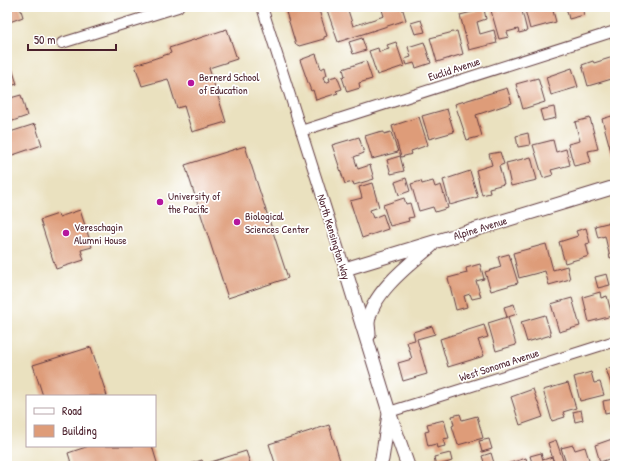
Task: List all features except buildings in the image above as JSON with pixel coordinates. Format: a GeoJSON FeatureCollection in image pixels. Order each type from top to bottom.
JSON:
{"type":"FeatureCollection","features":[{"type":"Feature","properties":{"kind":"street"},"geometry":{"type":"LineString","coordinates":[[62,43],[178,7]]}},
{"type":"Feature","properties":{"kind":"street","name":"North Kensington Way"},"geometry":{"type":"LineString","coordinates":[[262,7],[370,351],[408,466]]}},
{"type":"Feature","properties":{"kind":"street","name":"Euclid Avenue"},"geometry":{"type":"LineString","coordinates":[[301,131],[615,31]]}},
{"type":"Feature","properties":{"kind":"street","name":"Alpine Avenue"},"geometry":{"type":"LineString","coordinates":[[344,269],[615,187]]}},
{"type":"Feature","properties":{"kind":"street"},"geometry":{"type":"LineString","coordinates":[[370,351],[368,322],[376,301],[387,286],[403,269],[436,241]]}},
{"type":"Feature","properties":{"kind":"street","name":"West Sonoma Avenue"},"geometry":{"type":"LineString","coordinates":[[390,412],[615,341]]}},
{"type":"Feature","properties":{"kind":"street"},"geometry":{"type":"LineString","coordinates":[[380,466],[390,412]]}},
{"type":"Feature","properties":{"kind":"place","name":"Bernerd School of Education"},"geometry":{"type":"Point","coordinates":[191,83]}},
{"type":"Feature","properties":{"kind":"place","name":"University of the Pacific"},"geometry":{"type":"Point","coordinates":[160,202]}},
{"type":"Feature","properties":{"kind":"place","name":"Biological Sciences Center"},"geometry":{"type":"Point","coordinates":[237,222]}},
{"type":"Feature","properties":{"kind":"place","name":"Vereschagin Alumni House"},"geometry":{"type":"Point","coordinates":[66,233]}}]}
